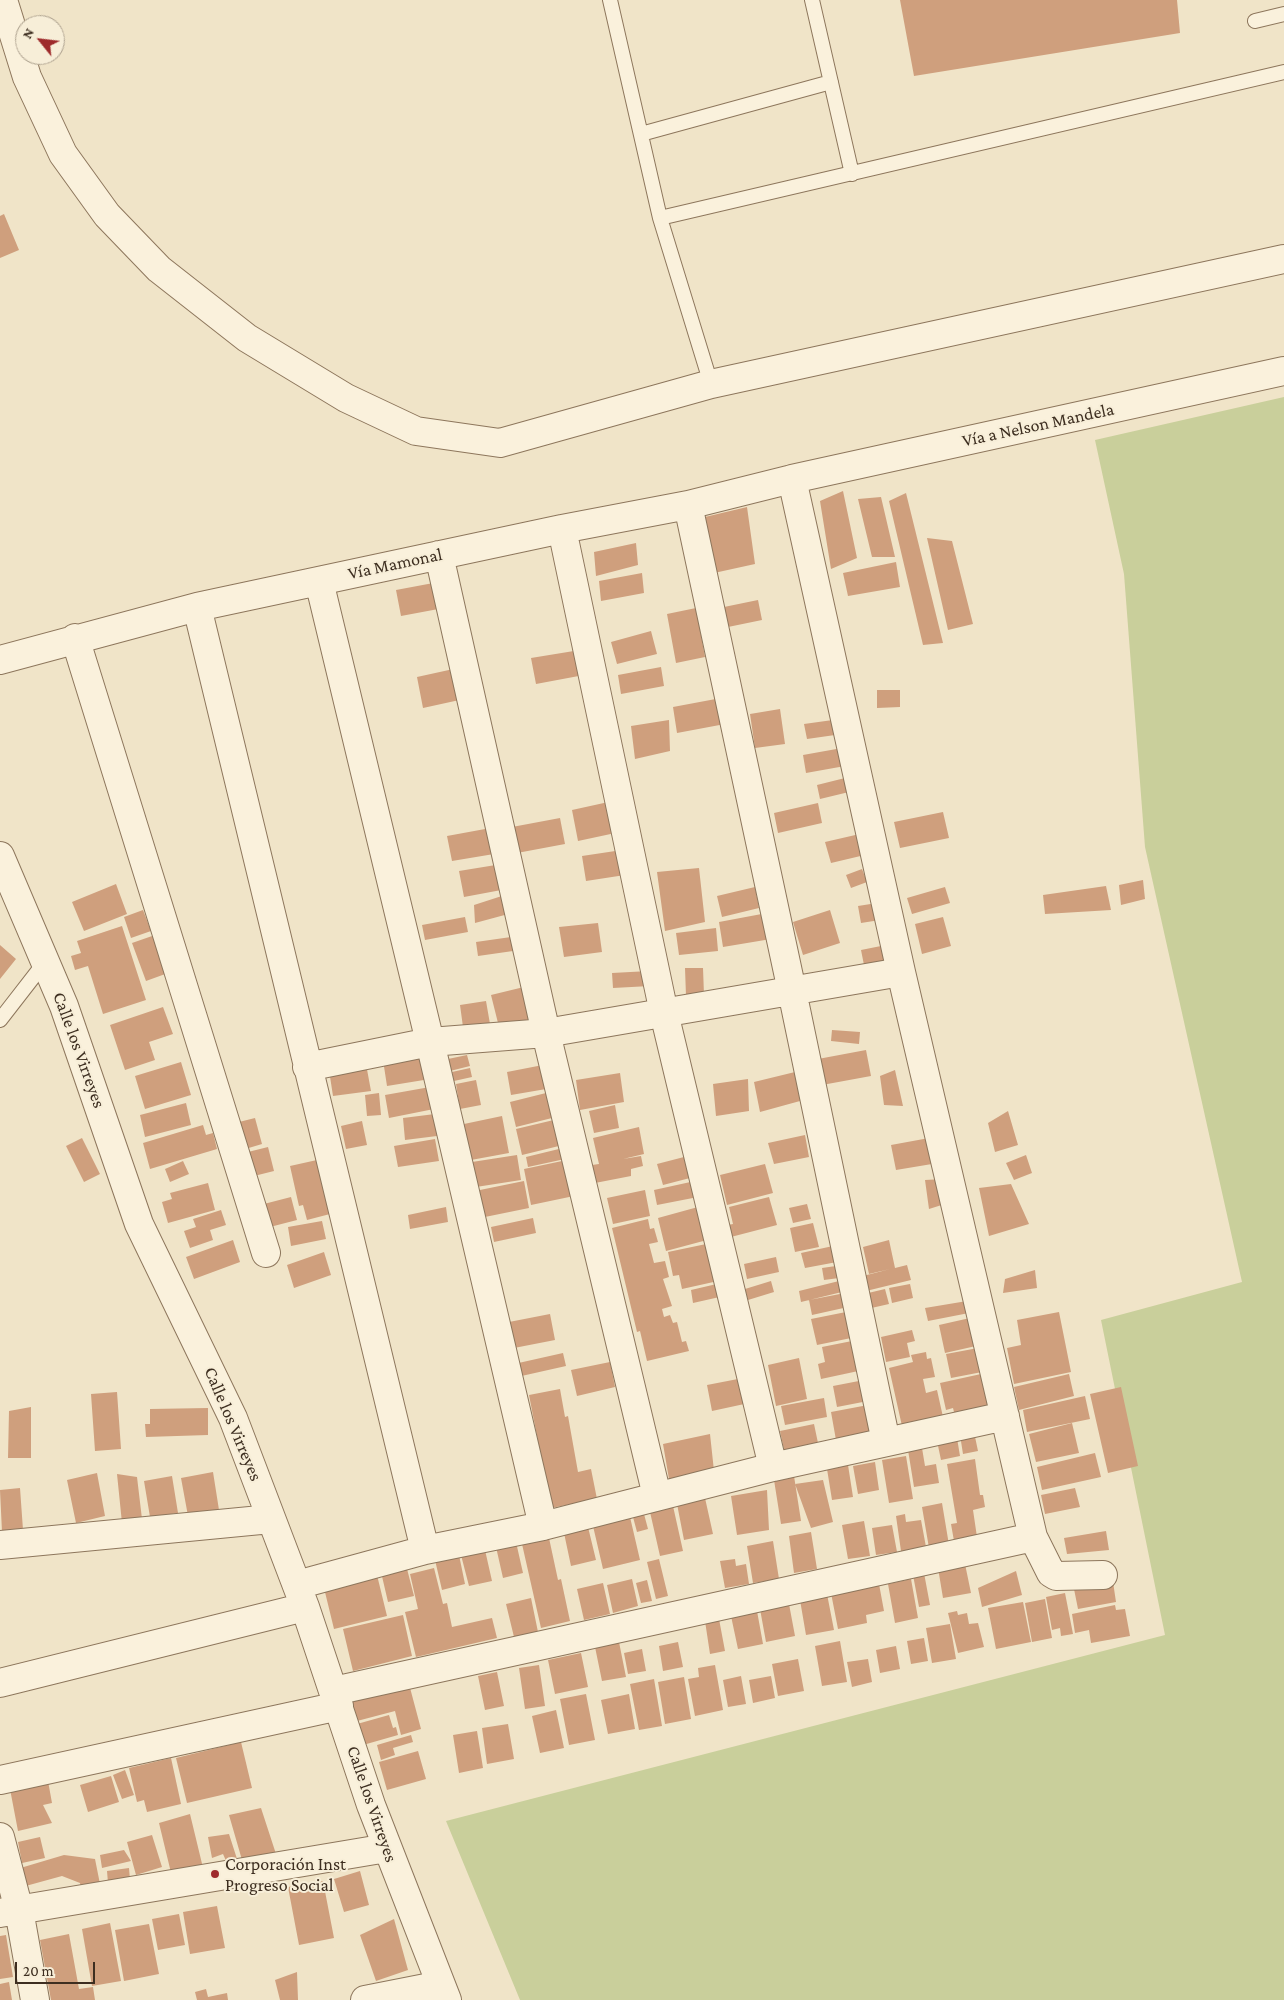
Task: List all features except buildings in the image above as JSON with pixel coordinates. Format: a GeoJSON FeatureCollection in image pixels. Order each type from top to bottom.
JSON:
{"type":"FeatureCollection","features":[{"type":"Feature","properties":{"kind":"street"},"geometry":{"type":"LineString","coordinates":[[3,0],[27,77],[63,154],[107,215],[159,269],[246,338],[346,398],[416,430],[500,443],[711,384],[1284,259]]}},
{"type":"Feature","properties":{"kind":"street","name":"Vía a Nelson Mandela"},"geometry":{"type":"LineString","coordinates":[[792,479],[1284,371]]}},
{"type":"Feature","properties":{"kind":"street"},"geometry":{"type":"LineString","coordinates":[[792,479],[901,972],[1033,1537],[1051,1573],[1056,1576],[1103,1575]]}},
{"type":"Feature","properties":{"kind":"street","name":"Vía Mamonal"},"geometry":{"type":"LineString","coordinates":[[0,660],[75,638],[197,607],[688,504],[792,479]]}},
{"type":"Feature","properties":{"kind":"street"},"geometry":{"type":"LineString","coordinates":[[688,504],[886,1442]]}},
{"type":"Feature","properties":{"kind":"street"},"geometry":{"type":"LineString","coordinates":[[562,529],[664,1013],[773,1467]]}},
{"type":"Feature","properties":{"kind":"street"},"geometry":{"type":"LineString","coordinates":[[439,555],[546,1033],[657,1496]]}},
{"type":"Feature","properties":{"kind":"street"},"geometry":{"type":"LineString","coordinates":[[319,581],[430,1042],[543,1526]]}},
{"type":"Feature","properties":{"kind":"street"},"geometry":{"type":"LineString","coordinates":[[197,607],[425,1550]]}},
{"type":"Feature","properties":{"kind":"street"},"geometry":{"type":"LineString","coordinates":[[75,638],[266,1253]]}},
{"type":"Feature","properties":{"kind":"street","name":"Calle los Virreyes"},"geometry":{"type":"LineString","coordinates":[[0,856],[64,1006],[139,1224],[233,1418],[301,1596],[371,1805],[444,1992]]}},
{"type":"Feature","properties":{"kind":"street"},"geometry":{"type":"LineString","coordinates":[[307,1067],[430,1042],[546,1033],[901,972]]}},
{"type":"Feature","properties":{"kind":"street"},"geometry":{"type":"LineString","coordinates":[[0,1683],[301,1596],[425,1550],[543,1526],[773,1467],[1005,1416]]}},
{"type":"Feature","properties":{"kind":"street"},"geometry":{"type":"LineString","coordinates":[[0,1544],[272,1519]]}},
{"type":"Feature","properties":{"kind":"street"},"geometry":{"type":"LineString","coordinates":[[0,1780],[336,1699],[1033,1537]]}},
{"type":"Feature","properties":{"kind":"street"},"geometry":{"type":"LineString","coordinates":[[0,1837],[10,1911],[35,2000]]}},
{"type":"Feature","properties":{"kind":"street"},"geometry":{"type":"LineString","coordinates":[[10,1911],[387,1848]]}},
{"type":"Feature","properties":{"kind":"street"},"geometry":{"type":"LineString","coordinates":[[365,2000],[444,1992]]}},
{"type":"Feature","properties":{"kind":"lane"},"geometry":{"type":"LineString","coordinates":[[610,0],[660,218],[711,384]]}},
{"type":"Feature","properties":{"kind":"lane"},"geometry":{"type":"LineString","coordinates":[[812,0],[852,174]]}},
{"type":"Feature","properties":{"kind":"lane"},"geometry":{"type":"LineString","coordinates":[[1255,21],[1284,14]]}},
{"type":"Feature","properties":{"kind":"lane"},"geometry":{"type":"LineString","coordinates":[[660,218],[1284,72]]}},
{"type":"Feature","properties":{"kind":"lane"},"geometry":{"type":"LineString","coordinates":[[641,134],[831,82]]}},
{"type":"Feature","properties":{"kind":"lane"},"geometry":{"type":"LineString","coordinates":[[0,1020],[45,962]]}},
{"type":"Feature","properties":{"kind":"green space"},"geometry":{"type":"Polygon","coordinates":[[[1284,397],[1284,2000],[520,2000],[446,1821],[1165,1635],[1101,1320],[1242,1282],[1145,847],[1124,574],[1095,440],[1284,397]]]}},
{"type":"Feature","properties":{"kind":"place","name":"Corporación Inst Progreso Social"},"geometry":{"type":"Point","coordinates":[215,1874]}}]}
